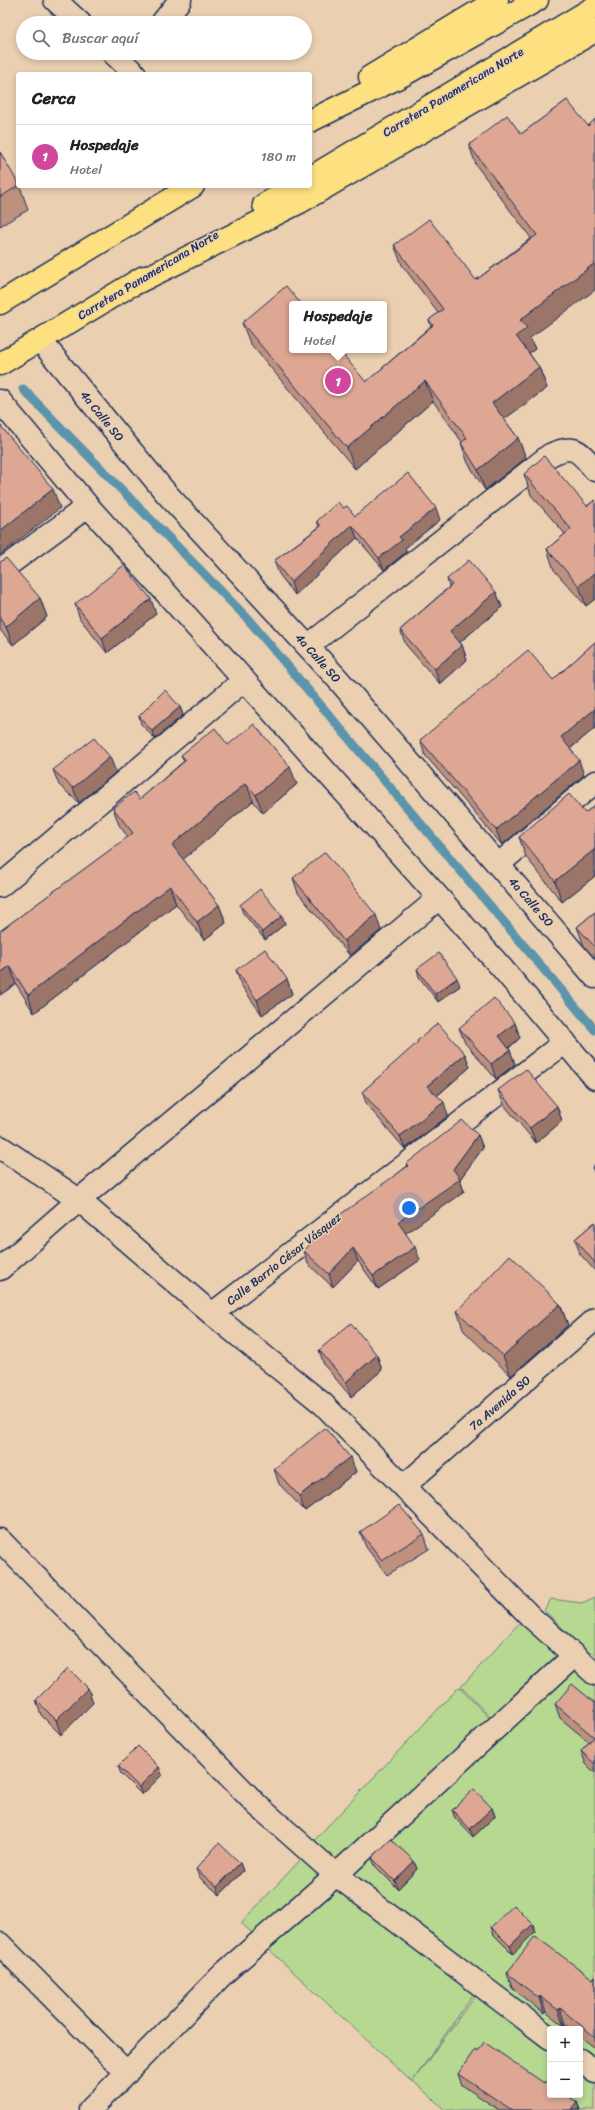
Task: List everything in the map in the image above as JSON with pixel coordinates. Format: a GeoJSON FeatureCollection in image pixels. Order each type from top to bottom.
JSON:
{"type":"FeatureCollection","features":[{"type":"Feature","properties":{"kind":"highway"},"geometry":{"type":"LineString","coordinates":[[312,113],[497,0]]}},
{"type":"Feature","properties":{"kind":"highway"},"geometry":{"type":"LineString","coordinates":[[312,120],[403,75],[536,0]]}},
{"type":"Feature","properties":{"kind":"highway","name":"Carretera Panamericana Norte"},"geometry":{"type":"LineString","coordinates":[[312,177],[595,7]]}},
{"type":"Feature","properties":{"kind":"highway"},"geometry":{"type":"LineString","coordinates":[[132,285],[300,202],[595,31]]}},
{"type":"Feature","properties":{"kind":"highway"},"geometry":{"type":"LineString","coordinates":[[0,303],[190,188]]}},
{"type":"Feature","properties":{"kind":"highway","name":"Carretera Panamericana Norte"},"geometry":{"type":"LineString","coordinates":[[0,364],[293,188]]}},
{"type":"Feature","properties":{"kind":"street"},"geometry":{"type":"LineString","coordinates":[[55,0],[72,16]]}},
{"type":"Feature","properties":{"kind":"street"},"geometry":{"type":"LineString","coordinates":[[167,16],[180,0]]}},
{"type":"Feature","properties":{"kind":"street","name":"4a Calle SO"},"geometry":{"type":"LineString","coordinates":[[40,340],[166,493],[308,646],[499,864],[595,977]]}},
{"type":"Feature","properties":{"kind":"street"},"geometry":{"type":"LineString","coordinates":[[0,401],[88,506],[243,681],[501,967],[595,1078]]}},
{"type":"Feature","properties":{"kind":"street"},"geometry":{"type":"LineString","coordinates":[[308,646],[550,455],[565,449],[579,450],[595,470]]}},
{"type":"Feature","properties":{"kind":"street"},"geometry":{"type":"LineString","coordinates":[[0,572],[88,506]]}},
{"type":"Feature","properties":{"kind":"street"},"geometry":{"type":"LineString","coordinates":[[0,886],[243,681]]}},
{"type":"Feature","properties":{"kind":"street"},"geometry":{"type":"LineString","coordinates":[[499,864],[595,782]]}},
{"type":"Feature","properties":{"kind":"street"},"geometry":{"type":"LineString","coordinates":[[0,1269],[79,1200],[439,898]]}},
{"type":"Feature","properties":{"kind":"street","name":"Calle Barrio César Vásquez"},"geometry":{"type":"LineString","coordinates":[[212,1314],[565,1042]]}},
{"type":"Feature","properties":{"kind":"street"},"geometry":{"type":"LineString","coordinates":[[0,1147],[79,1200],[212,1314],[323,1404],[531,1617],[595,1674]]}},
{"type":"Feature","properties":{"kind":"street","name":"7a Avenida SO"},"geometry":{"type":"LineString","coordinates":[[404,1486],[595,1319]]}},
{"type":"Feature","properties":{"kind":"street"},"geometry":{"type":"LineString","coordinates":[[0,1540],[257,1805],[336,1875],[547,2036]]}},
{"type":"Feature","properties":{"kind":"street"},"geometry":{"type":"LineString","coordinates":[[90,2110],[224,1973],[336,1875],[574,1656]]}},
{"type":"Feature","properties":{"kind":"street"},"geometry":{"type":"LineString","coordinates":[[0,1944],[127,2072]]}},
{"type":"Feature","properties":{"kind":"street"},"geometry":{"type":"LineString","coordinates":[[582,2062],[595,2072]]}},
{"type":"Feature","properties":{"kind":"green space"},"geometry":{"type":"Polygon","coordinates":[[[595,1597],[595,1660],[544,1610],[551,1599],[582,1603],[595,1597]]]}},
{"type":"Feature","properties":{"kind":"green space"},"geometry":{"type":"Polygon","coordinates":[[[522,1620],[563,1658],[494,1721],[461,1687],[522,1620]]]}},
{"type":"Feature","properties":{"kind":"green space"},"geometry":{"type":"Polygon","coordinates":[[[575,1671],[595,1688],[595,2061],[583,2051],[583,2026],[550,2026],[354,1874],[575,1671]]]}},
{"type":"Feature","properties":{"kind":"green space"},"geometry":{"type":"Polygon","coordinates":[[[459,1687],[495,1724],[336,1870],[309,1846],[459,1687]]]}},
{"type":"Feature","properties":{"kind":"green space"},"geometry":{"type":"Polygon","coordinates":[[[306,1854],[331,1875],[259,1939],[241,1923],[306,1854]]]}},
{"type":"Feature","properties":{"kind":"green space"},"geometry":{"type":"Polygon","coordinates":[[[337,1881],[479,1986],[412,2082],[262,1943],[337,1881]]]}},
{"type":"Feature","properties":{"kind":"green space"},"geometry":{"type":"Polygon","coordinates":[[[477,1993],[547,2044],[547,2098],[583,2098],[583,2071],[595,2080],[595,2110],[445,2110],[413,2081],[477,1993]]]}},
{"type":"Feature","properties":{"kind":"building"},"geometry":{"type":"Polygon","coordinates":[[[567,100],[588,126],[595,119],[595,263],[520,320],[527,328],[516,336],[539,367],[492,403],[518,438],[478,470],[461,443],[467,438],[425,381],[347,448],[242,323],[286,286],[298,301],[289,301],[289,353],[342,353],[366,382],[433,325],[429,320],[443,309],[394,245],[429,219],[476,280],[537,235],[469,145],[507,115],[521,134],[567,100]]]}},
{"type":"Feature","properties":{"kind":"building"},"geometry":{"type":"Polygon","coordinates":[[[0,152],[16,180],[16,187],[0,197],[0,152]]]}},
{"type":"Feature","properties":{"kind":"building"},"geometry":{"type":"Polygon","coordinates":[[[0,425],[53,489],[0,531],[0,425]]]}},
{"type":"Feature","properties":{"kind":"building"},"geometry":{"type":"Polygon","coordinates":[[[544,456],[587,506],[595,500],[595,572],[579,586],[547,549],[571,529],[524,474],[544,456]]]}},
{"type":"Feature","properties":{"kind":"building"},"geometry":{"type":"Polygon","coordinates":[[[408,473],[436,508],[399,537],[402,540],[379,558],[352,525],[291,582],[274,561],[321,526],[317,521],[338,502],[343,508],[347,506],[355,516],[408,473]]]}},
{"type":"Feature","properties":{"kind":"building"},"geometry":{"type":"Polygon","coordinates":[[[6,558],[40,598],[6,627],[0,619],[0,562],[6,558]]]}},
{"type":"Feature","properties":{"kind":"building"},"geometry":{"type":"Polygon","coordinates":[[[469,560],[496,592],[450,631],[462,645],[435,669],[400,630],[452,585],[447,579],[469,560]]]}},
{"type":"Feature","properties":{"kind":"building"},"geometry":{"type":"Polygon","coordinates":[[[124,565],[151,599],[102,638],[75,604],[124,565]]]}},
{"type":"Feature","properties":{"kind":"building"},"geometry":{"type":"Polygon","coordinates":[[[595,642],[595,709],[561,737],[579,760],[496,830],[420,740],[528,650],[553,680],[595,642]]]}},
{"type":"Feature","properties":{"kind":"building"},"geometry":{"type":"Polygon","coordinates":[[[165,690],[180,707],[152,731],[139,716],[165,690]]]}},
{"type":"Feature","properties":{"kind":"building"},"geometry":{"type":"Polygon","coordinates":[[[254,724],[290,767],[256,795],[246,783],[172,845],[219,905],[197,922],[170,886],[28,995],[10,966],[0,973],[0,931],[133,833],[113,808],[134,792],[140,799],[186,760],[181,755],[215,728],[228,745],[254,724]]]}},
{"type":"Feature","properties":{"kind":"building"},"geometry":{"type":"Polygon","coordinates":[[[94,738],[110,757],[73,788],[53,770],[94,738]]]}},
{"type":"Feature","properties":{"kind":"building"},"geometry":{"type":"Polygon","coordinates":[[[569,794],[585,813],[595,805],[595,849],[555,881],[519,837],[569,794]]]}},
{"type":"Feature","properties":{"kind":"building"},"geometry":{"type":"Polygon","coordinates":[[[325,852],[376,915],[344,941],[293,878],[325,852]]]}},
{"type":"Feature","properties":{"kind":"building"},"geometry":{"type":"Polygon","coordinates":[[[260,889],[282,916],[262,932],[240,905],[260,889]]]}},
{"type":"Feature","properties":{"kind":"building"},"geometry":{"type":"Polygon","coordinates":[[[595,912],[595,947],[577,927],[595,912]]]}},
{"type":"Feature","properties":{"kind":"building"},"geometry":{"type":"Polygon","coordinates":[[[265,949],[287,979],[257,1000],[236,970],[265,949]]]}},
{"type":"Feature","properties":{"kind":"building"},"geometry":{"type":"Polygon","coordinates":[[[439,953],[457,978],[435,994],[417,969],[439,953]]]}},
{"type":"Feature","properties":{"kind":"building"},"geometry":{"type":"Polygon","coordinates":[[[494,998],[515,1023],[499,1036],[510,1050],[491,1064],[459,1028],[494,998]]]}},
{"type":"Feature","properties":{"kind":"building"},"geometry":{"type":"Polygon","coordinates":[[[438,1023],[465,1054],[427,1086],[444,1102],[400,1136],[362,1092],[438,1023]]]}},
{"type":"Feature","properties":{"kind":"building"},"geometry":{"type":"Polygon","coordinates":[[[526,1069],[557,1106],[530,1128],[498,1090],[526,1069]]]}},
{"type":"Feature","properties":{"kind":"building"},"geometry":{"type":"Polygon","coordinates":[[[462,1120],[478,1135],[453,1169],[460,1179],[398,1222],[415,1247],[373,1276],[353,1248],[329,1274],[304,1251],[331,1221],[408,1166],[406,1164],[462,1120]]]}},
{"type":"Feature","properties":{"kind":"building"},"geometry":{"type":"Polygon","coordinates":[[[595,1222],[595,1263],[575,1239],[595,1222]]]}},
{"type":"Feature","properties":{"kind":"building"},"geometry":{"type":"Polygon","coordinates":[[[510,1255],[560,1304],[503,1356],[457,1311],[510,1255]]]}},
{"type":"Feature","properties":{"kind":"building"},"geometry":{"type":"Polygon","coordinates":[[[351,1323],[377,1355],[346,1382],[319,1350],[351,1323]]]}},
{"type":"Feature","properties":{"kind":"building"},"geometry":{"type":"Polygon","coordinates":[[[325,1428],[350,1457],[299,1496],[274,1469],[325,1428]]]}},
{"type":"Feature","properties":{"kind":"building"},"geometry":{"type":"Polygon","coordinates":[[[399,1505],[424,1534],[382,1560],[360,1532],[399,1505]]]}},
{"type":"Feature","properties":{"kind":"building"},"geometry":{"type":"Polygon","coordinates":[[[68,1668],[88,1688],[56,1720],[36,1700],[68,1668]]]}},
{"type":"Feature","properties":{"kind":"building"},"geometry":{"type":"Polygon","coordinates":[[[572,1684],[595,1703],[595,1764],[581,1751],[594,1737],[555,1704],[572,1684]]]}},
{"type":"Feature","properties":{"kind":"building"},"geometry":{"type":"Polygon","coordinates":[[[138,1746],[159,1767],[139,1787],[118,1766],[138,1746]]]}},
{"type":"Feature","properties":{"kind":"building"},"geometry":{"type":"Polygon","coordinates":[[[474,1789],[492,1808],[470,1829],[452,1810],[474,1789]]]}},
{"type":"Feature","properties":{"kind":"building"},"geometry":{"type":"Polygon","coordinates":[[[391,1839],[414,1861],[395,1881],[372,1858],[391,1839]]]}},
{"type":"Feature","properties":{"kind":"building"},"geometry":{"type":"Polygon","coordinates":[[[219,1843],[240,1863],[217,1887],[196,1869],[219,1843]]]}},
{"type":"Feature","properties":{"kind":"building"},"geometry":{"type":"Polygon","coordinates":[[[514,1905],[533,1924],[510,1946],[491,1927],[514,1905]]]}},
{"type":"Feature","properties":{"kind":"building"},"geometry":{"type":"Polygon","coordinates":[[[535,1936],[593,1979],[595,1976],[595,2037],[560,2008],[558,2010],[540,1996],[539,1998],[507,1973],[535,1936]]]}},
{"type":"Feature","properties":{"kind":"building"},"geometry":{"type":"Polygon","coordinates":[[[484,2042],[544,2083],[545,2081],[547,2083],[547,2098],[571,2098],[577,2102],[572,2110],[512,2110],[458,2074],[475,2049],[478,2051],[484,2042]]]}},
{"type":"Feature","properties":{"kind":"waterway"},"geometry":{"type":"LineString","coordinates":[[23,389],[247,618],[595,1030]]}},
{"type":"Feature","properties":{"kind":"place","name":"Hospedaje"},"geometry":{"type":"Point","coordinates":[338,381]}}]}
